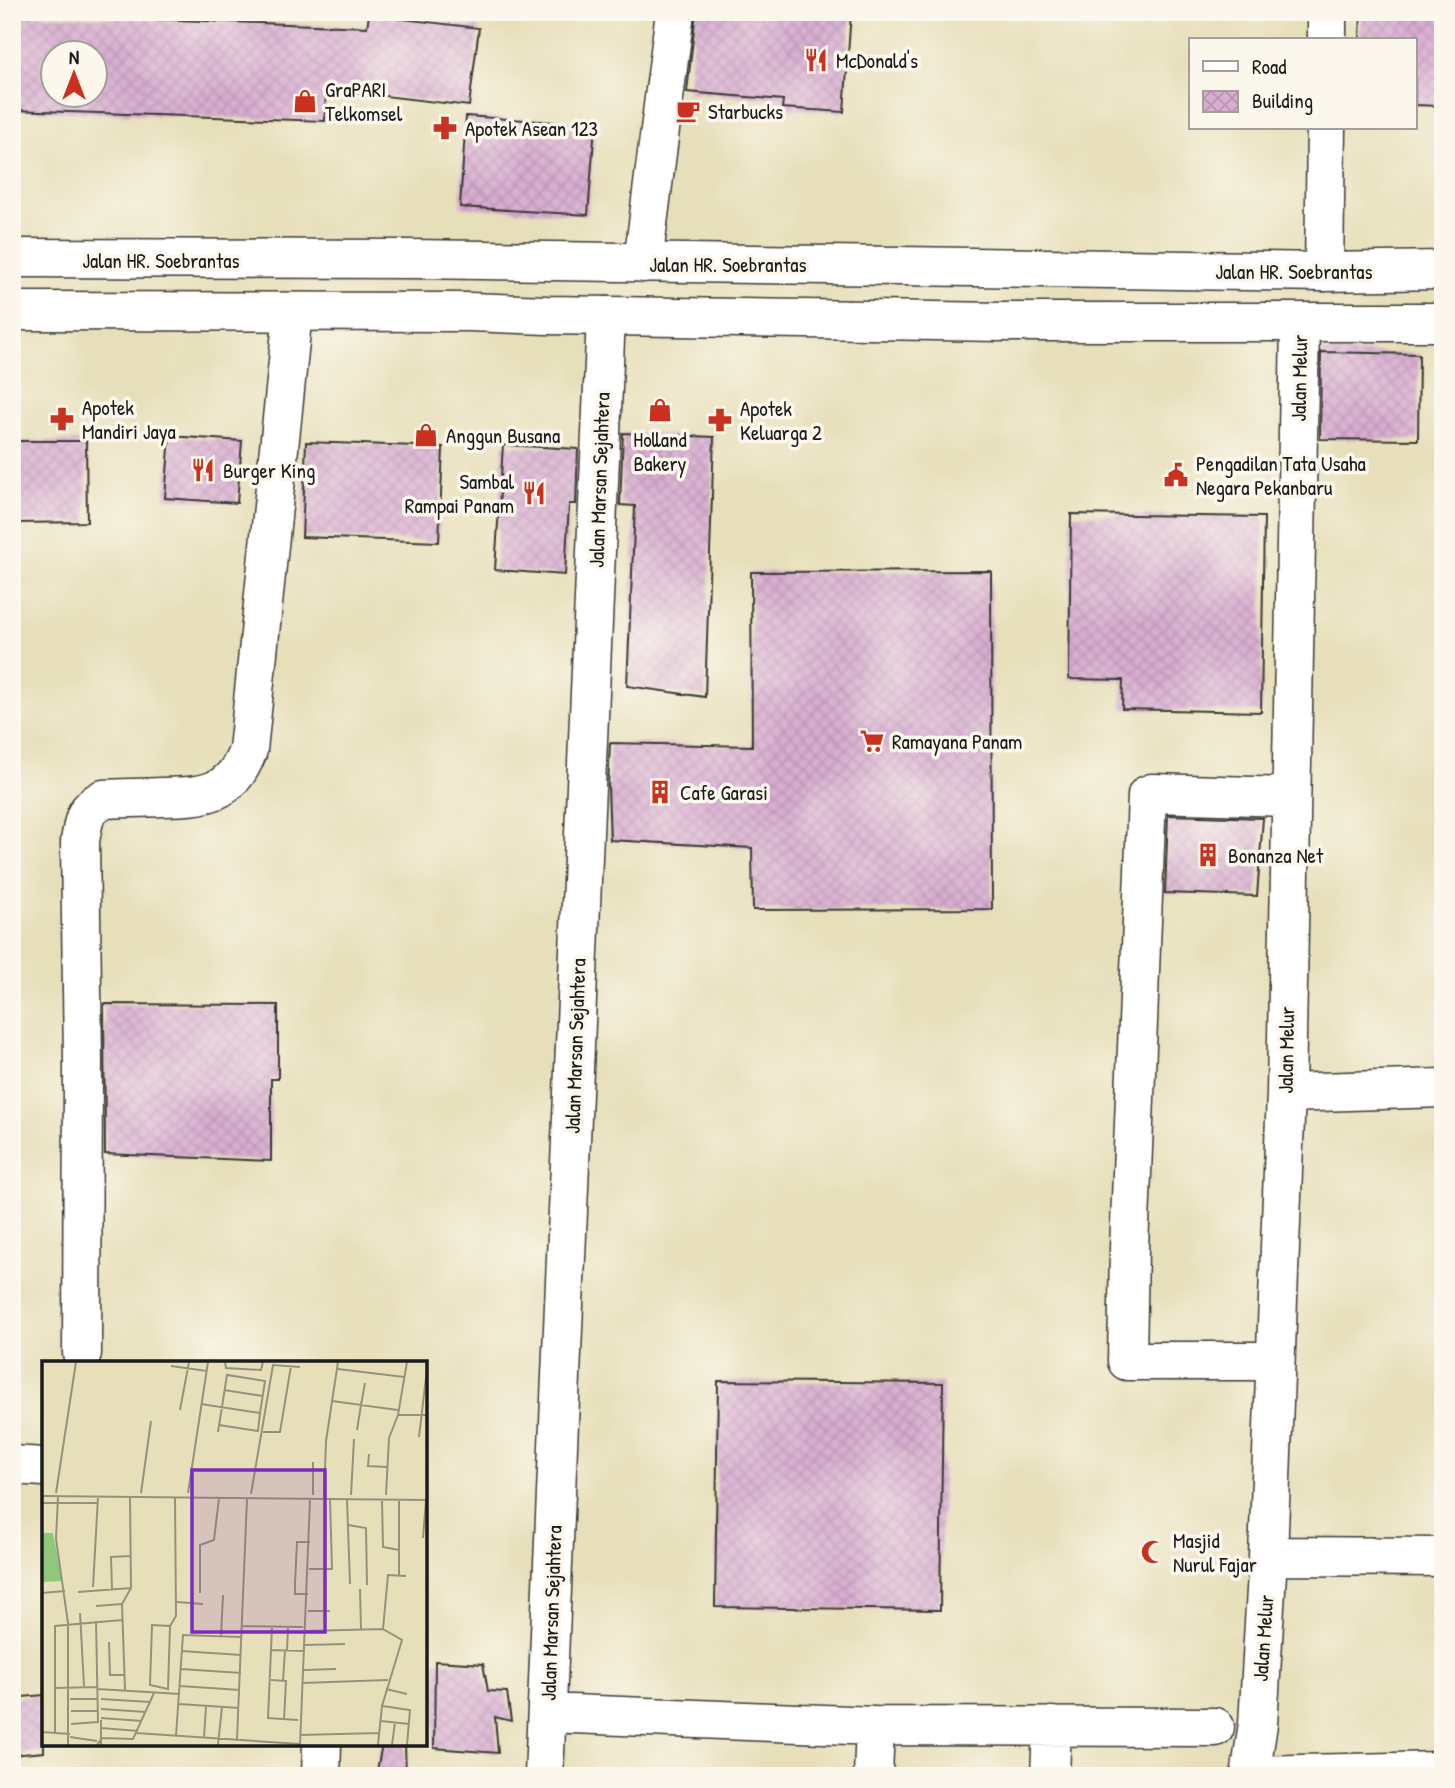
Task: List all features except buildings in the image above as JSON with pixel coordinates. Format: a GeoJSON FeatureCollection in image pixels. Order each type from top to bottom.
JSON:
{"type":"FeatureCollection","features":[{"type":"Feature","properties":{"kind":"street"},"geometry":{"type":"LineString","coordinates":[[643,263],[675,12]]}},
{"type":"Feature","properties":{"kind":"street"},"geometry":{"type":"LineString","coordinates":[[1327,12],[1327,38]]}},
{"type":"Feature","properties":{"kind":"street"},"geometry":{"type":"LineString","coordinates":[[1324,272],[1326,130]]}},
{"type":"Feature","properties":{"kind":"street","name":"Jalan HR. Soebrantas"},"geometry":{"type":"LineString","coordinates":[[12,258],[411,259],[1324,272],[1443,270]]}},
{"type":"Feature","properties":{"kind":"street"},"geometry":{"type":"LineString","coordinates":[[82,312],[83,260]]}},
{"type":"Feature","properties":{"kind":"street"},"geometry":{"type":"LineString","coordinates":[[12,311],[470,312],[1002,322],[1443,323]]}},
{"type":"Feature","properties":{"kind":"street"},"geometry":{"type":"LineString","coordinates":[[82,1353],[83,1062],[80,841],[83,820],[89,807],[103,799],[203,796],[223,788],[241,769],[248,750],[293,312]]}},
{"type":"Feature","properties":{"kind":"street","name":"Jalan Marsan Sejahtera"},"geometry":{"type":"LineString","coordinates":[[544,1776],[606,316]]}},
{"type":"Feature","properties":{"kind":"street","name":"Jalan Melur"},"geometry":{"type":"LineString","coordinates":[[1250,1775],[1258,1724],[1268,1556],[1286,1093],[1300,324]]}},
{"type":"Feature","properties":{"kind":"street"},"geometry":{"type":"LineString","coordinates":[[1275,1361],[1127,1362],[1129,1249],[1147,795],[1290,797]]}},
{"type":"Feature","properties":{"kind":"street"},"geometry":{"type":"LineString","coordinates":[[1286,1093],[1443,1088]]}},
{"type":"Feature","properties":{"kind":"street"},"geometry":{"type":"LineString","coordinates":[[12,1465],[42,1467]]}},
{"type":"Feature","properties":{"kind":"street"},"geometry":{"type":"LineString","coordinates":[[1268,1556],[1443,1557]]}},
{"type":"Feature","properties":{"kind":"street"},"geometry":{"type":"LineString","coordinates":[[547,1713],[874,1726],[1215,1727]]}},
{"type":"Feature","properties":{"kind":"street"},"geometry":{"type":"LineString","coordinates":[[873,1776],[874,1726]]}},
{"type":"Feature","properties":{"kind":"street"},"geometry":{"type":"LineString","coordinates":[[1050,1776],[1052,1726]]}},
{"type":"Feature","properties":{"kind":"street"},"geometry":{"type":"LineString","coordinates":[[321,1776],[322,1746]]}},
{"type":"Feature","properties":{"kind":"street"},"geometry":{"type":"LineString","coordinates":[[1250,1775],[1443,1770]]}},
{"type":"Feature","properties":{"kind":"place","name":"McDonald's"},"geometry":{"type":"Point","coordinates":[816,60]}},
{"type":"Feature","properties":{"kind":"place","name":"GraPARI Telkomsel"},"geometry":{"type":"Point","coordinates":[305,101]}},
{"type":"Feature","properties":{"kind":"place","name":"Starbucks"},"geometry":{"type":"Point","coordinates":[688,111]}},
{"type":"Feature","properties":{"kind":"place","name":"Apotek Asean 123"},"geometry":{"type":"Point","coordinates":[445,128]}},
{"type":"Feature","properties":{"kind":"place","name":"Holland Bakery"},"geometry":{"type":"Point","coordinates":[660,410]}},
{"type":"Feature","properties":{"kind":"place","name":"Apotek Mandiri Jaya"},"geometry":{"type":"Point","coordinates":[62,419]}},
{"type":"Feature","properties":{"kind":"place","name":"Apotek Keluarga 2"},"geometry":{"type":"Point","coordinates":[720,420]}},
{"type":"Feature","properties":{"kind":"place","name":"Anggun Busana"},"geometry":{"type":"Point","coordinates":[426,435]}},
{"type":"Feature","properties":{"kind":"place","name":"Burger King"},"geometry":{"type":"Point","coordinates":[203,470]}},
{"type":"Feature","properties":{"kind":"place","name":"Pengadilan Tata Usaha Negara Pekanbaru"},"geometry":{"type":"Point","coordinates":[1176,475]}},
{"type":"Feature","properties":{"kind":"place","name":"Sambal Rampai Panam"},"geometry":{"type":"Point","coordinates":[534,493]}},
{"type":"Feature","properties":{"kind":"place","name":"Ramayana Panam"},"geometry":{"type":"Point","coordinates":[872,741]}},
{"type":"Feature","properties":{"kind":"place","name":"Cafe Garasi"},"geometry":{"type":"Point","coordinates":[660,792]}},
{"type":"Feature","properties":{"kind":"place","name":"Bonanza Net"},"geometry":{"type":"Point","coordinates":[1208,855]}},
{"type":"Feature","properties":{"kind":"place","name":"Masjid Nurul Fajar"},"geometry":{"type":"Point","coordinates":[1153,1552]}}]}
